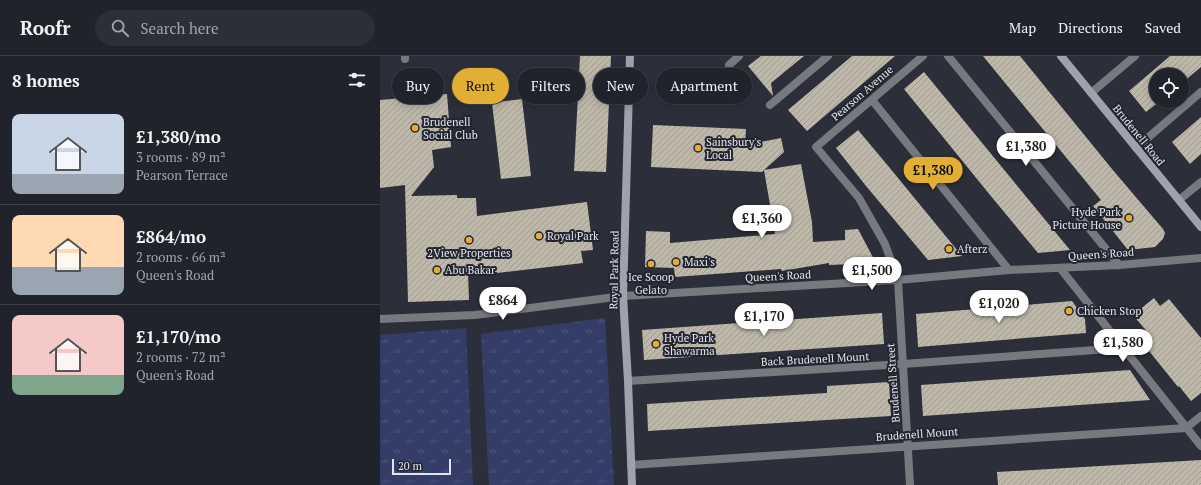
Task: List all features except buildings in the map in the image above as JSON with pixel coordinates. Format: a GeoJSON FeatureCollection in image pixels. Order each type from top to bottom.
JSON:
{"type":"FeatureCollection","features":[{"type":"Feature","properties":{"kind":"street","name":"Royal Park Road"},"geometry":{"type":"LineString","coordinates":[[630,56],[623,296],[632,485]]}},
{"type":"Feature","properties":{"kind":"street"},"geometry":{"type":"LineString","coordinates":[[729,64],[739,56]]}},
{"type":"Feature","properties":{"kind":"street"},"geometry":{"type":"LineString","coordinates":[[770,105],[828,56]]}},
{"type":"Feature","properties":{"kind":"street","name":"Pearson Avenue"},"geometry":{"type":"LineString","coordinates":[[816,148],[923,56]]}},
{"type":"Feature","properties":{"kind":"street"},"geometry":{"type":"LineString","coordinates":[[948,56],[1119,265]]}},
{"type":"Feature","properties":{"kind":"street","name":"Brudenell Road"},"geometry":{"type":"LineString","coordinates":[[1060,56],[1201,227]]}},
{"type":"Feature","properties":{"kind":"street"},"geometry":{"type":"LineString","coordinates":[[1091,93],[1135,56]]}},
{"type":"Feature","properties":{"kind":"street"},"geometry":{"type":"LineString","coordinates":[[1136,148],[1201,92]]}},
{"type":"Feature","properties":{"kind":"street"},"geometry":{"type":"LineString","coordinates":[[872,100],[1009,270]]}},
{"type":"Feature","properties":{"kind":"street","name":"Brudenell Street"},"geometry":{"type":"LineString","coordinates":[[816,148],[859,198],[885,244],[898,280],[910,485]]}},
{"type":"Feature","properties":{"kind":"street"},"geometry":{"type":"LineString","coordinates":[[1179,200],[1201,182]]}},
{"type":"Feature","properties":{"kind":"street","name":"Queen's Road"},"geometry":{"type":"LineString","coordinates":[[380,319],[475,314],[623,296],[898,280],[1009,270],[1119,265],[1201,258]]}},
{"type":"Feature","properties":{"kind":"street"},"geometry":{"type":"LineString","coordinates":[[1060,268],[1201,446]]}},
{"type":"Feature","properties":{"kind":"street","name":"Back Brudenell Mount"},"geometry":{"type":"LineString","coordinates":[[628,381],[903,364],[1123,348]]}},
{"type":"Feature","properties":{"kind":"street"},"geometry":{"type":"LineString","coordinates":[[1186,428],[1201,416]]}},
{"type":"Feature","properties":{"kind":"street","name":"Brudenell Mount"},"geometry":{"type":"LineString","coordinates":[[631,464],[1186,428]]}},
{"type":"Feature","properties":{"kind":"green space"},"geometry":{"type":"Polygon","coordinates":[[[605,318],[614,485],[489,485],[481,334],[605,318]]]}},
{"type":"Feature","properties":{"kind":"green space"},"geometry":{"type":"Polygon","coordinates":[[[466,328],[473,485],[380,485],[380,335],[466,328]]]}},
{"type":"Feature","properties":{"kind":"place","name":"Brudenell Social Club"},"geometry":{"type":"Point","coordinates":[415,128]}},
{"type":"Feature","properties":{"kind":"place","name":"Sainsbury's Local"},"geometry":{"type":"Point","coordinates":[698,148]}},
{"type":"Feature","properties":{"kind":"place","name":"Hyde Park Picture House"},"geometry":{"type":"Point","coordinates":[1129,218]}},
{"type":"Feature","properties":{"kind":"place","name":"Royal Park"},"geometry":{"type":"Point","coordinates":[539,236]}},
{"type":"Feature","properties":{"kind":"place","name":"2View Properties"},"geometry":{"type":"Point","coordinates":[469,240]}},
{"type":"Feature","properties":{"kind":"place","name":"Afterz"},"geometry":{"type":"Point","coordinates":[949,249]}},
{"type":"Feature","properties":{"kind":"place","name":"Maxi's"},"geometry":{"type":"Point","coordinates":[676,262]}},
{"type":"Feature","properties":{"kind":"place","name":"Ice Scoop Gelato"},"geometry":{"type":"Point","coordinates":[651,264]}},
{"type":"Feature","properties":{"kind":"place","name":"Abu Bakar"},"geometry":{"type":"Point","coordinates":[437,270]}},
{"type":"Feature","properties":{"kind":"place","name":"Chicken Stop"},"geometry":{"type":"Point","coordinates":[1069,311]}},
{"type":"Feature","properties":{"kind":"place","name":"Hyde Park Shawarma"},"geometry":{"type":"Point","coordinates":[656,344]}}]}
